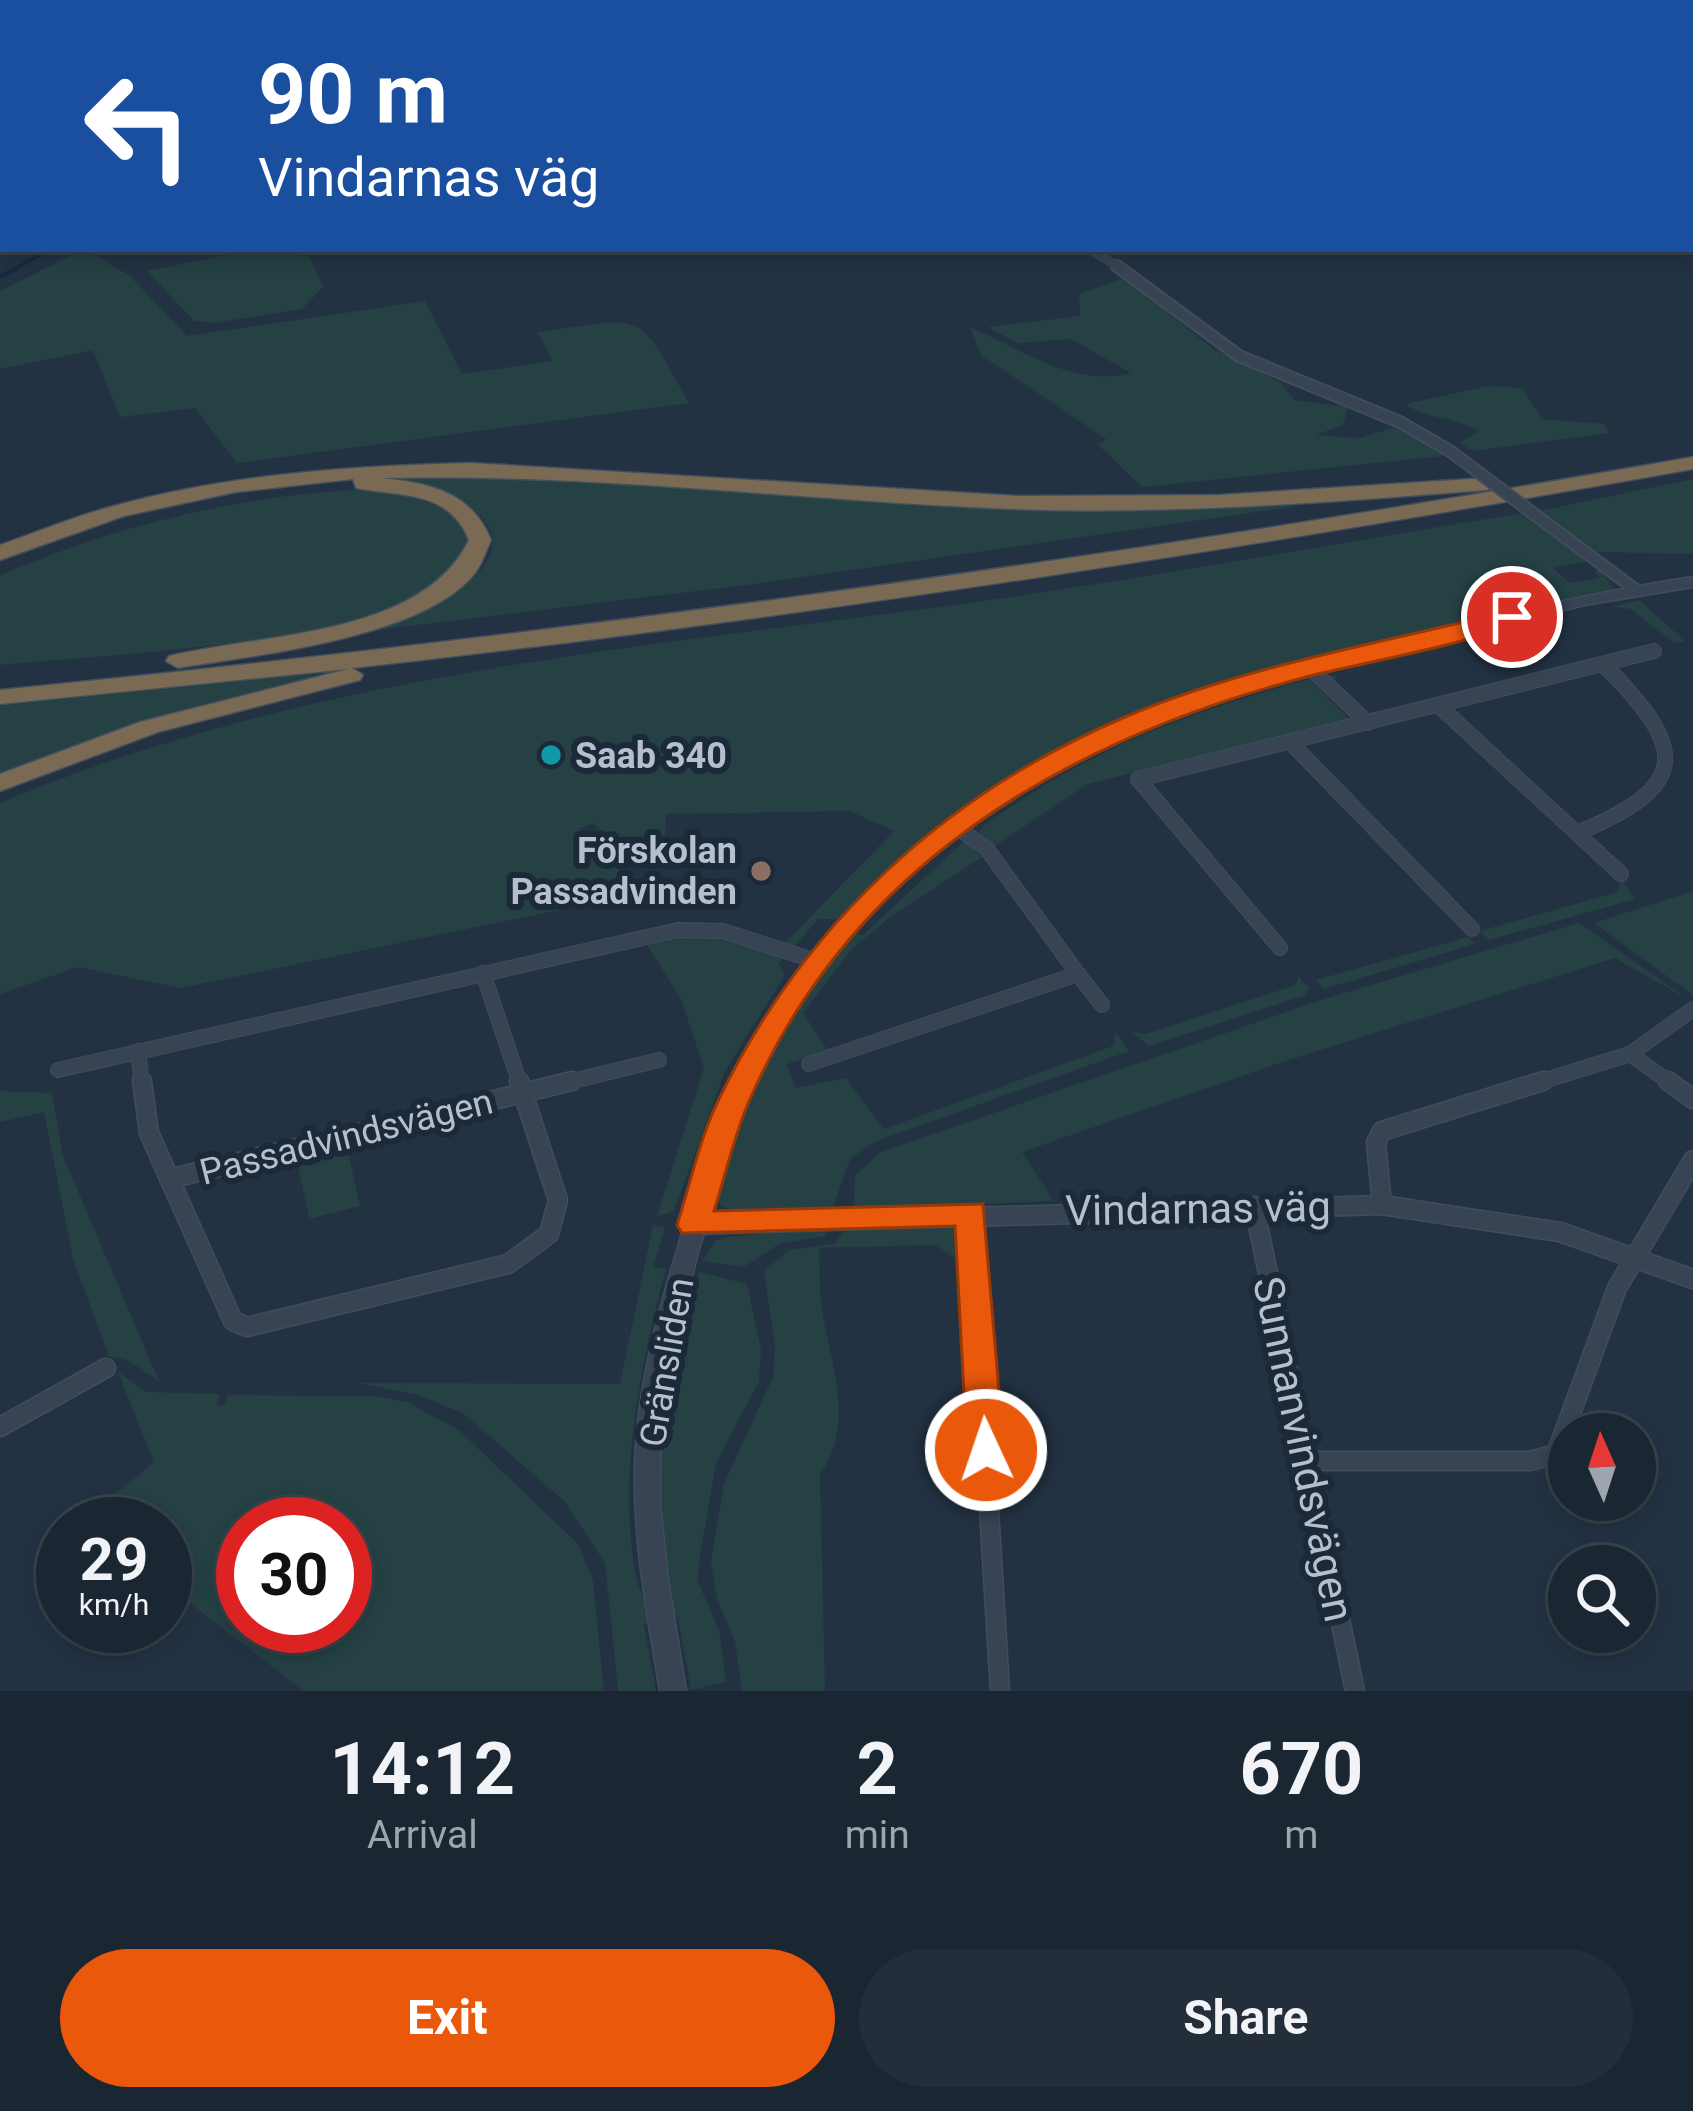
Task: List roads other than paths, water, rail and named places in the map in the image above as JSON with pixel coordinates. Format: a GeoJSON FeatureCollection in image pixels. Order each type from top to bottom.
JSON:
{"type":"FeatureCollection","features":[{"type":"Feature","properties":{"kind":"highway"},"geometry":{"type":"LineString","coordinates":[[0,679],[740,596],[1487,484],[1693,447]]}},
{"type":"Feature","properties":{"kind":"highway"},"geometry":{"type":"LineString","coordinates":[[0,697],[596,632],[1296,532],[1693,463]]}},
{"type":"Feature","properties":{"kind":"highway"},"geometry":{"type":"LineString","coordinates":[[0,553],[100,516],[216,488],[402,466],[578,469],[933,499],[1075,505],[1230,502],[1487,484]]}},
{"type":"Feature","properties":{"kind":"highway"},"geometry":{"type":"LineString","coordinates":[[0,568],[132,520],[308,486],[365,483],[426,491],[460,507],[475,522],[480,540],[471,567],[443,592],[413,607],[330,632],[178,661]]}},
{"type":"Feature","properties":{"kind":"highway"},"geometry":{"type":"LineString","coordinates":[[0,783],[149,728],[278,692],[596,632]]}},
{"type":"Feature","properties":{"kind":"street"},"geometry":{"type":"LineString","coordinates":[[1094,252],[1136,277],[1236,355],[1382,411],[1450,451],[1636,590]]}},
{"type":"Feature","properties":{"kind":"street","name":"Gränsliden"},"geometry":{"type":"LineString","coordinates":[[674,1691],[652,1567],[647,1467],[653,1397],[708,1168],[744,1078],[816,961],[887,881],[1004,790],[1103,736],[1174,706],[1308,666],[1636,590],[1693,583]]}},
{"type":"Feature","properties":{"kind":"street"},"geometry":{"type":"LineString","coordinates":[[1280,948],[1138,779],[1654,651]]}},
{"type":"Feature","properties":{"kind":"street"},"geometry":{"type":"LineString","coordinates":[[1577,833],[1658,802],[1676,780],[1682,762],[1676,737],[1660,713],[1603,664]]}},
{"type":"Feature","properties":{"kind":"street"},"geometry":{"type":"LineString","coordinates":[[1308,666],[1368,723]]}},
{"type":"Feature","properties":{"kind":"street"},"geometry":{"type":"LineString","coordinates":[[1438,705],[1622,874]]}},
{"type":"Feature","properties":{"kind":"street"},"geometry":{"type":"LineString","coordinates":[[1290,742],[1472,929]]}},
{"type":"Feature","properties":{"kind":"street"},"geometry":{"type":"LineString","coordinates":[[954,825],[987,849],[1102,1005]]}},
{"type":"Feature","properties":{"kind":"street"},"geometry":{"type":"LineString","coordinates":[[58,1070],[692,929],[723,931],[816,961]]}},
{"type":"Feature","properties":{"kind":"street","name":"Passadvindsvägen"},"geometry":{"type":"LineString","coordinates":[[138,1052],[149,1133],[239,1325],[490,1268],[536,1248],[550,1234],[559,1209],[484,974]]}},
{"type":"Feature","properties":{"kind":"street"},"geometry":{"type":"LineString","coordinates":[[809,1064],[1078,974]]}},
{"type":"Feature","properties":{"kind":"street"},"geometry":{"type":"LineString","coordinates":[[1382,1205],[1376,1143],[1382,1132],[1630,1054],[1693,1009]]}},
{"type":"Feature","properties":{"kind":"street"},"geometry":{"type":"LineString","coordinates":[[1630,1054],[1693,1099]]}},
{"type":"Feature","properties":{"kind":"street","name":"Passadvindsvägen"},"geometry":{"type":"LineString","coordinates":[[169,1179],[659,1060]]}},
{"type":"Feature","properties":{"kind":"street"},"geometry":{"type":"LineString","coordinates":[[1306,1461],[1530,1461],[1556,1454],[1634,1255],[1693,1160]]}},
{"type":"Feature","properties":{"kind":"street","name":"Vindarnas väg"},"geometry":{"type":"LineString","coordinates":[[694,1225],[971,1213],[1382,1205],[1486,1218],[1634,1255],[1693,1279]]}},
{"type":"Feature","properties":{"kind":"street","name":"Sunnanvindsvägen"},"geometry":{"type":"LineString","coordinates":[[1254,1206],[1355,1691]]}},
{"type":"Feature","properties":{"kind":"street"},"geometry":{"type":"LineString","coordinates":[[971,1213],[1000,1691]]}},
{"type":"Feature","properties":{"kind":"street"},"geometry":{"type":"LineString","coordinates":[[0,1427],[106,1368]]}},
{"type":"Feature","properties":{"kind":"waterway"},"geometry":{"type":"LineString","coordinates":[[14,269],[46,252]]}},
{"type":"Feature","properties":{"kind":"waterway"},"geometry":{"type":"LineString","coordinates":[[0,277],[20,266]]}},
{"type":"Feature","properties":{"kind":"place","name":"Saab 340"},"geometry":{"type":"Point","coordinates":[551,755]}},
{"type":"Feature","properties":{"kind":"place","name":"Förskolan Passadvinden"},"geometry":{"type":"Point","coordinates":[761,871]}}]}
